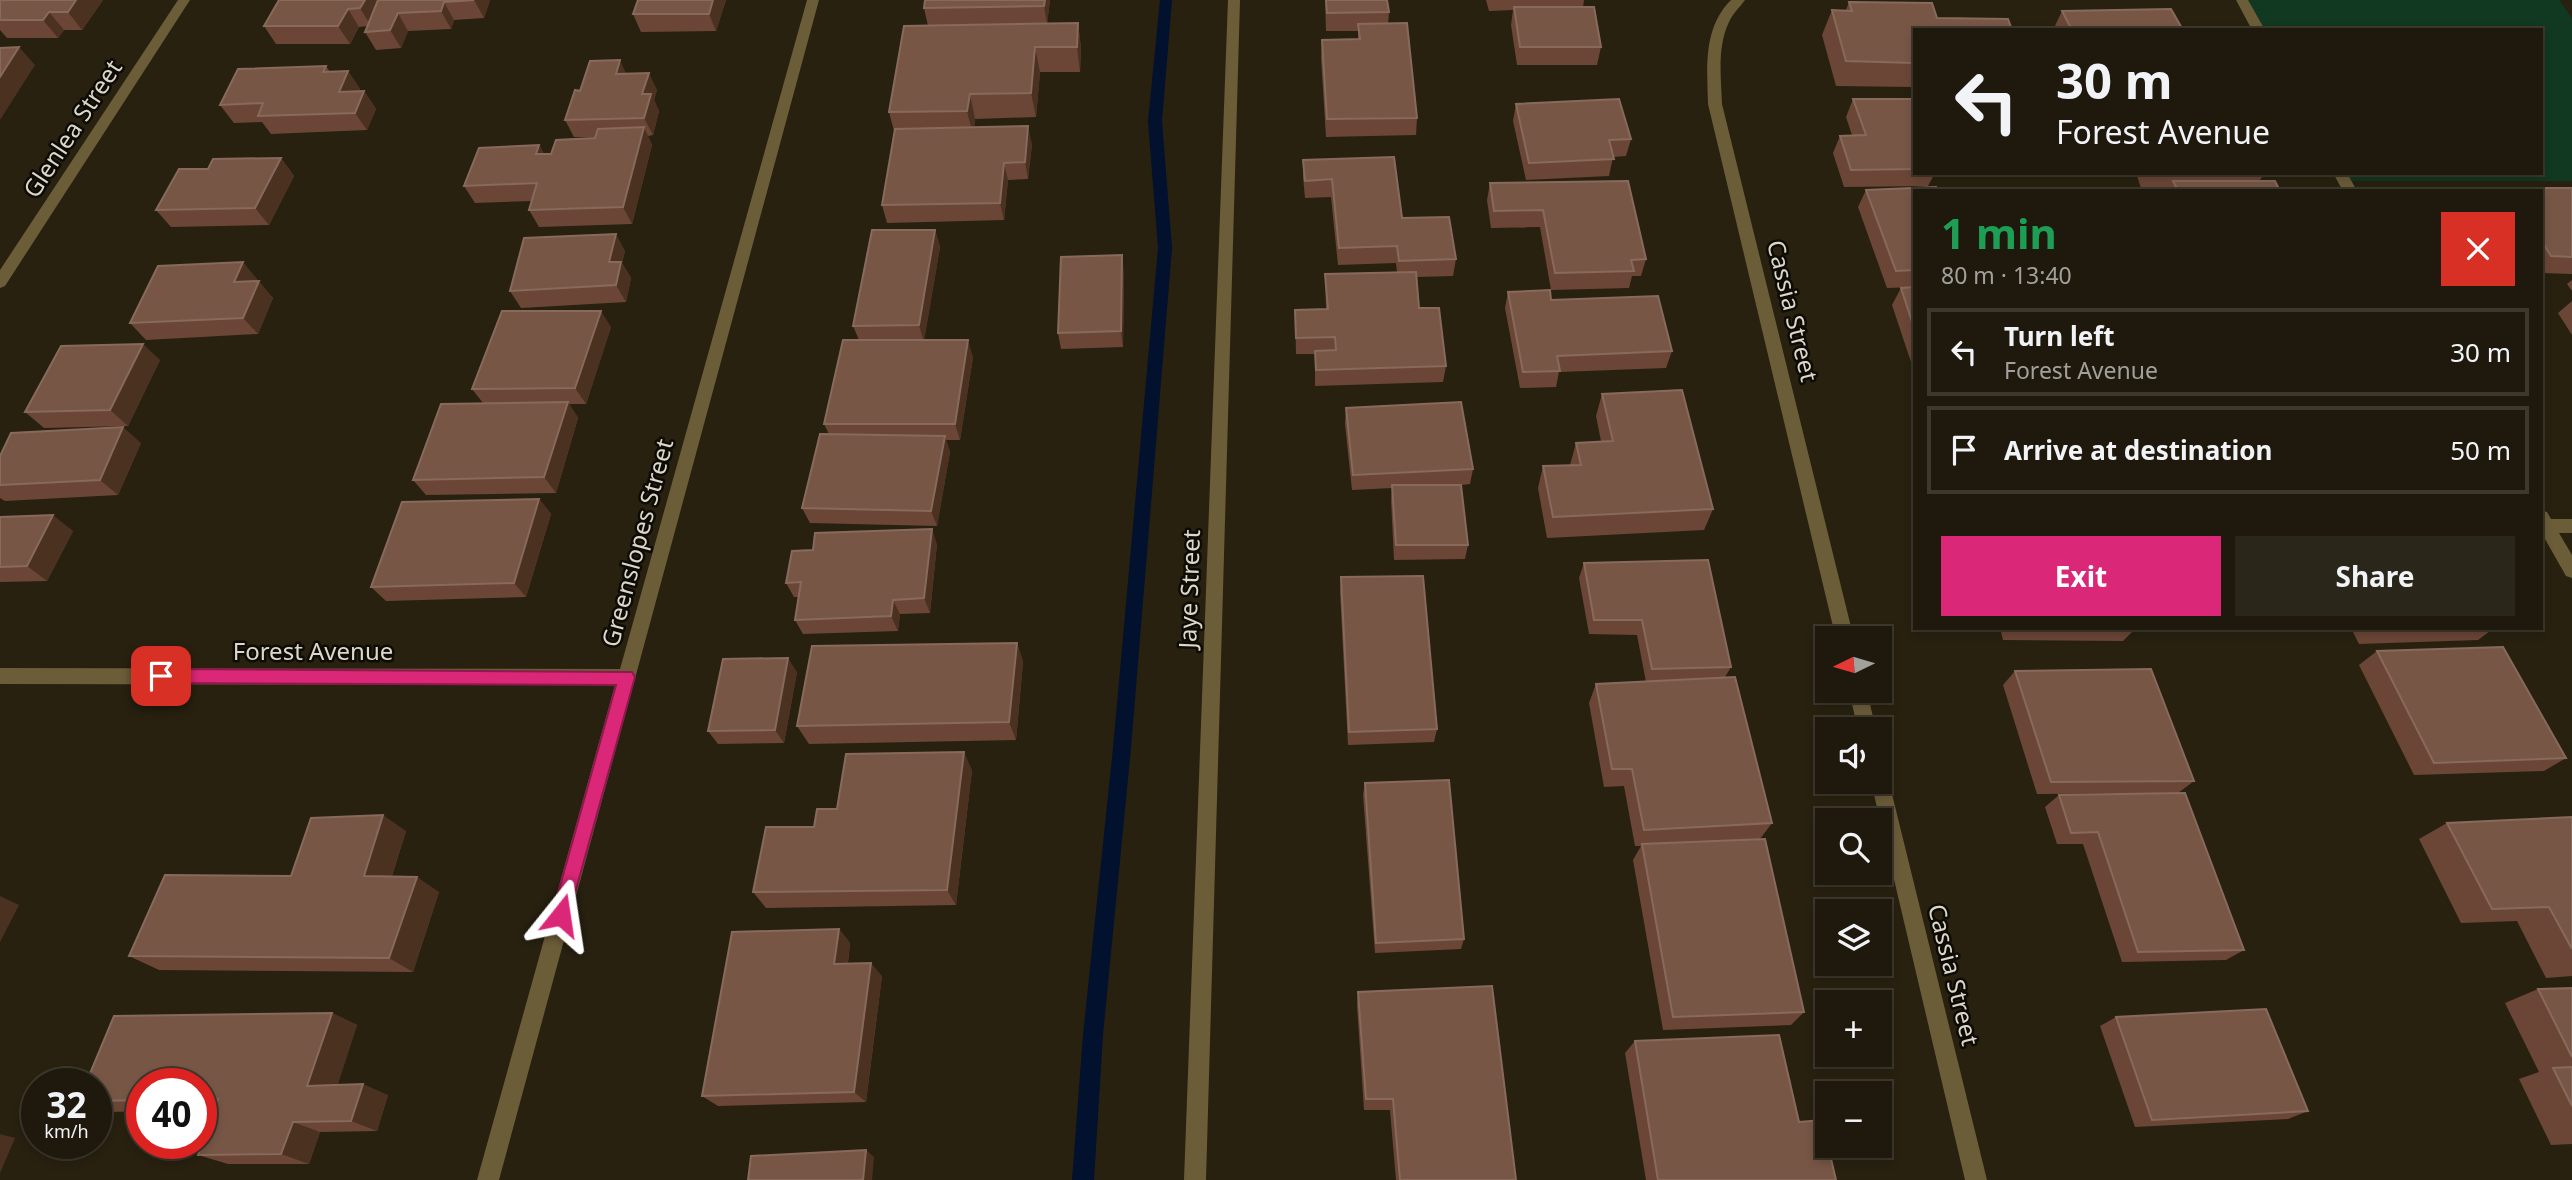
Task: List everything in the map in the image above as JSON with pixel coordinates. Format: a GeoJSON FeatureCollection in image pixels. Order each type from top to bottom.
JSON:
{"type":"FeatureCollection","features":[{"type":"Feature","properties":{"kind":"street","name":"Glenlea Street"},"geometry":{"type":"LineString","coordinates":[[0,282],[184,0]]}},
{"type":"Feature","properties":{"kind":"street","name":"Greenslopes Street"},"geometry":{"type":"LineString","coordinates":[[488,1180],[813,0]]}},
{"type":"Feature","properties":{"kind":"street","name":"Jaye Street"},"geometry":{"type":"LineString","coordinates":[[1195,1180],[1234,0]]}},
{"type":"Feature","properties":{"kind":"street","name":"Cassia Street"},"geometry":{"type":"LineString","coordinates":[[1739,0],[1727,9],[1713,52],[1716,104],[1842,626]]}},
{"type":"Feature","properties":{"kind":"street"},"geometry":{"type":"LineString","coordinates":[[2242,0],[2258,28]]}},
{"type":"Feature","properties":{"kind":"street"},"geometry":{"type":"LineString","coordinates":[[2544,522],[2572,526]]}},
{"type":"Feature","properties":{"kind":"street"},"geometry":{"type":"LineString","coordinates":[[2544,522],[2572,571]]}},
{"type":"Feature","properties":{"kind":"street","name":"Forest Avenue"},"geometry":{"type":"LineString","coordinates":[[0,676],[626,677]]}},
{"type":"Feature","properties":{"kind":"street","name":"Cassia Street"},"geometry":{"type":"LineString","coordinates":[[1883,794],[1976,1180]]}},
{"type":"Feature","properties":{"kind":"green space"},"geometry":{"type":"Polygon","coordinates":[[[2242,0],[2559,0],[2572,18],[2572,181],[2344,181],[2341,175],[2543,175],[2543,28],[2258,28],[2242,0]]]}},
{"type":"Feature","properties":{"kind":"building"},"geometry":{"type":"Polygon","coordinates":[[[0,0],[76,0],[68,12],[49,12],[43,20],[0,20],[0,0]]]}},
{"type":"Feature","properties":{"kind":"building"},"geometry":{"type":"Polygon","coordinates":[[[279,0],[365,0],[360,8],[348,9],[338,26],[264,26],[279,0]]]}},
{"type":"Feature","properties":{"kind":"building"},"geometry":{"type":"Polygon","coordinates":[[[378,0],[474,0],[444,2],[441,11],[398,13],[390,30],[365,32],[378,0]]]}},
{"type":"Feature","properties":{"kind":"building"},"geometry":{"type":"Polygon","coordinates":[[[638,0],[713,0],[709,14],[633,14],[638,0]]]}},
{"type":"Feature","properties":{"kind":"building"},"geometry":{"type":"Polygon","coordinates":[[[925,0],[1045,0],[1044,6],[924,8],[925,0]]]}},
{"type":"Feature","properties":{"kind":"building"},"geometry":{"type":"Polygon","coordinates":[[[1326,0],[1387,0],[1389,12],[1327,13],[1326,0]]]}},
{"type":"Feature","properties":{"kind":"building"},"geometry":{"type":"Polygon","coordinates":[[[1849,2],[1932,3],[1937,18],[2008,19],[2011,28],[1913,28],[1913,63],[1846,61],[1832,10],[1852,11],[1849,2]]]}},
{"type":"Feature","properties":{"kind":"building"},"geometry":{"type":"Polygon","coordinates":[[[1514,7],[1594,7],[1601,47],[1520,47],[1514,7]]]}},
{"type":"Feature","properties":{"kind":"building"},"geometry":{"type":"Polygon","coordinates":[[[2171,9],[2182,28],[2071,28],[2062,11],[2171,9]]]}},
{"type":"Feature","properties":{"kind":"building"},"geometry":{"type":"Polygon","coordinates":[[[1078,23],[1077,47],[1035,47],[1031,93],[970,94],[967,111],[889,112],[904,26],[1078,23]]]}},
{"type":"Feature","properties":{"kind":"building"},"geometry":{"type":"Polygon","coordinates":[[[1407,23],[1417,118],[1327,119],[1322,40],[1360,39],[1358,24],[1407,23]]]}},
{"type":"Feature","properties":{"kind":"building"},"geometry":{"type":"Polygon","coordinates":[[[19,47],[0,77],[0,48],[19,47]]]}},
{"type":"Feature","properties":{"kind":"building"},"geometry":{"type":"Polygon","coordinates":[[[620,60],[616,74],[649,73],[642,94],[651,94],[644,118],[565,120],[575,90],[580,91],[590,61],[620,60]]]}},
{"type":"Feature","properties":{"kind":"building"},"geometry":{"type":"Polygon","coordinates":[[[326,66],[323,72],[348,71],[339,92],[364,91],[355,113],[258,116],[263,103],[220,105],[238,69],[326,66]]]}},
{"type":"Feature","properties":{"kind":"building"},"geometry":{"type":"Polygon","coordinates":[[[1619,99],[1631,139],[1609,140],[1614,159],[1529,163],[1516,104],[1619,99]]]}},
{"type":"Feature","properties":{"kind":"building"},"geometry":{"type":"Polygon","coordinates":[[[1853,99],[1911,99],[1913,169],[1851,170],[1840,136],[1866,135],[1853,99]]]}},
{"type":"Feature","properties":{"kind":"building"},"geometry":{"type":"Polygon","coordinates":[[[1028,126],[1025,162],[1004,163],[1000,203],[882,205],[895,129],[1028,126]]]}},
{"type":"Feature","properties":{"kind":"building"},"geometry":{"type":"Polygon","coordinates":[[[644,127],[623,207],[529,210],[537,183],[464,186],[479,148],[539,145],[536,154],[551,154],[556,140],[595,138],[598,129],[644,127]]]}},
{"type":"Feature","properties":{"kind":"building"},"geometry":{"type":"Polygon","coordinates":[[[1394,157],[1402,218],[1449,217],[1456,259],[1399,261],[1397,246],[1339,248],[1332,179],[1305,181],[1303,160],[1394,157]]]}},
{"type":"Feature","properties":{"kind":"building"},"geometry":{"type":"Polygon","coordinates":[[[281,158],[255,208],[156,210],[179,169],[208,169],[213,159],[281,158]]]}},
{"type":"Feature","properties":{"kind":"building"},"geometry":{"type":"Polygon","coordinates":[[[1628,181],[1646,259],[1631,260],[1634,271],[1555,273],[1543,210],[1494,211],[1490,183],[1628,181]]]}},
{"type":"Feature","properties":{"kind":"building"},"geometry":{"type":"Polygon","coordinates":[[[2173,181],[2275,181],[2279,189],[2177,189],[2173,181]]]}},
{"type":"Feature","properties":{"kind":"building"},"geometry":{"type":"Polygon","coordinates":[[[1936,187],[1913,189],[1913,270],[1896,271],[1866,190],[1936,187]]]}},
{"type":"Feature","properties":{"kind":"building"},"geometry":{"type":"Polygon","coordinates":[[[2572,188],[2572,257],[2551,256],[2543,243],[2543,189],[2510,189],[2572,188]]]}},
{"type":"Feature","properties":{"kind":"building"},"geometry":{"type":"Polygon","coordinates":[[[872,230],[935,230],[919,325],[853,326],[872,230]]]}},
{"type":"Feature","properties":{"kind":"building"},"geometry":{"type":"Polygon","coordinates":[[[616,234],[609,262],[621,262],[616,285],[510,291],[524,238],[616,234]]]}},
{"type":"Feature","properties":{"kind":"building"},"geometry":{"type":"Polygon","coordinates":[[[1122,255],[1121,331],[1058,333],[1061,257],[1122,255]]]}},
{"type":"Feature","properties":{"kind":"building"},"geometry":{"type":"Polygon","coordinates":[[[243,262],[234,282],[259,281],[243,318],[130,323],[158,266],[243,262]]]}},
{"type":"Feature","properties":{"kind":"building"},"geometry":{"type":"Polygon","coordinates":[[[1416,272],[1419,308],[1439,308],[1446,366],[1316,370],[1315,351],[1336,350],[1335,337],[1296,338],[1295,310],[1328,309],[1325,274],[1416,272]]]}},
{"type":"Feature","properties":{"kind":"building"},"geometry":{"type":"Polygon","coordinates":[[[1913,287],[1913,325],[1901,288],[1913,287]]]}},
{"type":"Feature","properties":{"kind":"building"},"geometry":{"type":"Polygon","coordinates":[[[1550,290],[1551,300],[1658,296],[1672,351],[1557,356],[1560,371],[1523,372],[1508,292],[1550,290]]]}},
{"type":"Feature","properties":{"kind":"building"},"geometry":{"type":"Polygon","coordinates":[[[502,311],[601,311],[575,388],[472,389],[502,311]]]}},
{"type":"Feature","properties":{"kind":"building"},"geometry":{"type":"Polygon","coordinates":[[[843,340],[968,340],[955,424],[824,424],[843,340]]]}},
{"type":"Feature","properties":{"kind":"building"},"geometry":{"type":"Polygon","coordinates":[[[143,344],[110,410],[25,412],[61,346],[143,344]]]}},
{"type":"Feature","properties":{"kind":"building"},"geometry":{"type":"Polygon","coordinates":[[[1682,390],[1713,509],[1553,517],[1543,466],[1581,465],[1576,443],[1613,441],[1602,394],[1682,390]]]}},
{"type":"Feature","properties":{"kind":"building"},"geometry":{"type":"Polygon","coordinates":[[[568,402],[544,477],[413,480],[441,404],[568,402]]]}},
{"type":"Feature","properties":{"kind":"building"},"geometry":{"type":"Polygon","coordinates":[[[1461,402],[1473,469],[1353,475],[1346,408],[1461,402]]]}},
{"type":"Feature","properties":{"kind":"building"},"geometry":{"type":"Polygon","coordinates":[[[123,427],[100,480],[0,485],[0,456],[11,433],[123,427]]]}},
{"type":"Feature","properties":{"kind":"building"},"geometry":{"type":"Polygon","coordinates":[[[820,434],[945,436],[931,511],[802,508],[820,434]]]}},
{"type":"Feature","properties":{"kind":"building"},"geometry":{"type":"Polygon","coordinates":[[[1392,485],[1461,485],[1468,545],[1396,545],[1392,485]]]}},
{"type":"Feature","properties":{"kind":"building"},"geometry":{"type":"Polygon","coordinates":[[[539,499],[514,583],[371,587],[402,502],[539,499]]]}},
{"type":"Feature","properties":{"kind":"building"},"geometry":{"type":"Polygon","coordinates":[[[53,515],[27,566],[0,567],[0,517],[53,515]]]}},
{"type":"Feature","properties":{"kind":"building"},"geometry":{"type":"Polygon","coordinates":[[[932,529],[924,598],[893,600],[891,616],[795,620],[801,582],[786,583],[792,551],[813,550],[815,533],[932,529]]]}},
{"type":"Feature","properties":{"kind":"building"},"geometry":{"type":"Polygon","coordinates":[[[1708,560],[1731,667],[1652,669],[1642,620],[1594,620],[1584,563],[1708,560]]]}},
{"type":"Feature","properties":{"kind":"building"},"geometry":{"type":"Polygon","coordinates":[[[1423,576],[1437,729],[1349,732],[1341,577],[1423,576]]]}},
{"type":"Feature","properties":{"kind":"building"},"geometry":{"type":"Polygon","coordinates":[[[1017,643],[1009,722],[797,726],[812,646],[1017,643]]]}},
{"type":"Feature","properties":{"kind":"building"},"geometry":{"type":"Polygon","coordinates":[[[2503,647],[2566,758],[2434,763],[2377,651],[2503,647]]]}},
{"type":"Feature","properties":{"kind":"building"},"geometry":{"type":"Polygon","coordinates":[[[788,658],[775,730],[708,731],[723,659],[788,658]]]}},
{"type":"Feature","properties":{"kind":"building"},"geometry":{"type":"Polygon","coordinates":[[[2151,669],[2194,781],[2051,782],[2015,671],[2151,669]]]}},
{"type":"Feature","properties":{"kind":"building"},"geometry":{"type":"Polygon","coordinates":[[[1735,677],[1772,823],[1644,830],[1632,769],[1612,769],[1596,684],[1735,677]]]}},
{"type":"Feature","properties":{"kind":"building"},"geometry":{"type":"Polygon","coordinates":[[[964,752],[947,890],[753,892],[766,827],[814,827],[817,809],[837,809],[846,754],[964,752]]]}},
{"type":"Feature","properties":{"kind":"building"},"geometry":{"type":"Polygon","coordinates":[[[1449,780],[1464,939],[1376,943],[1365,783],[1449,780]]]}},
{"type":"Feature","properties":{"kind":"building"},"geometry":{"type":"Polygon","coordinates":[[[2185,793],[2244,950],[2138,952],[2098,832],[2071,833],[2059,795],[2185,793]]]}},
{"type":"Feature","properties":{"kind":"building"},"geometry":{"type":"Polygon","coordinates":[[[383,815],[364,876],[417,877],[389,958],[129,956],[165,875],[291,876],[311,818],[383,815]]]}},
{"type":"Feature","properties":{"kind":"building"},"geometry":{"type":"Polygon","coordinates":[[[2572,817],[2572,949],[2549,907],[2492,909],[2447,823],[2572,817]]]}},
{"type":"Feature","properties":{"kind":"building"},"geometry":{"type":"Polygon","coordinates":[[[1765,839],[1804,1012],[1673,1017],[1642,844],[1765,839]]]}},
{"type":"Feature","properties":{"kind":"building"},"geometry":{"type":"Polygon","coordinates":[[[839,929],[834,964],[871,963],[854,1092],[702,1096],[732,932],[839,929]]]}},
{"type":"Feature","properties":{"kind":"building"},"geometry":{"type":"Polygon","coordinates":[[[1492,986],[1516,1180],[1400,1180],[1393,1099],[1366,1099],[1358,992],[1492,986]]]}},
{"type":"Feature","properties":{"kind":"building"},"geometry":{"type":"Polygon","coordinates":[[[2572,988],[2572,1057],[2538,989],[2572,988]]]}},
{"type":"Feature","properties":{"kind":"building"},"geometry":{"type":"Polygon","coordinates":[[[2266,1009],[2308,1111],[2152,1120],[2116,1017],[2266,1009]]]}},
{"type":"Feature","properties":{"kind":"building"},"geometry":{"type":"Polygon","coordinates":[[[332,1013],[307,1086],[363,1084],[351,1121],[293,1122],[281,1154],[217,1155],[217,1068],[126,1068],[126,1100],[112,1101],[112,1068],[92,1068],[114,1016],[332,1013]]]}},
{"type":"Feature","properties":{"kind":"building"},"geometry":{"type":"Polygon","coordinates":[[[1779,1035],[1799,1122],[1815,1121],[1815,1158],[1831,1158],[1836,1180],[1658,1180],[1635,1041],[1779,1035]]]}},
{"type":"Feature","properties":{"kind":"building"},"geometry":{"type":"Polygon","coordinates":[[[2572,1067],[2572,1106],[2553,1068],[2572,1067]]]}},
{"type":"Feature","properties":{"kind":"building"},"geometry":{"type":"Polygon","coordinates":[[[866,1150],[863,1180],[748,1180],[751,1156],[866,1150]]]}},
{"type":"Feature","properties":{"kind":"waterway"},"geometry":{"type":"LineString","coordinates":[[1083,1180],[1093,1035],[1122,748],[1165,248],[1155,121],[1166,0]]}},
{"type":"Feature","properties":{"kind":"route"},"geometry":{"type":"LineString","coordinates":[[161,676],[626,677],[561,915]]}}]}
